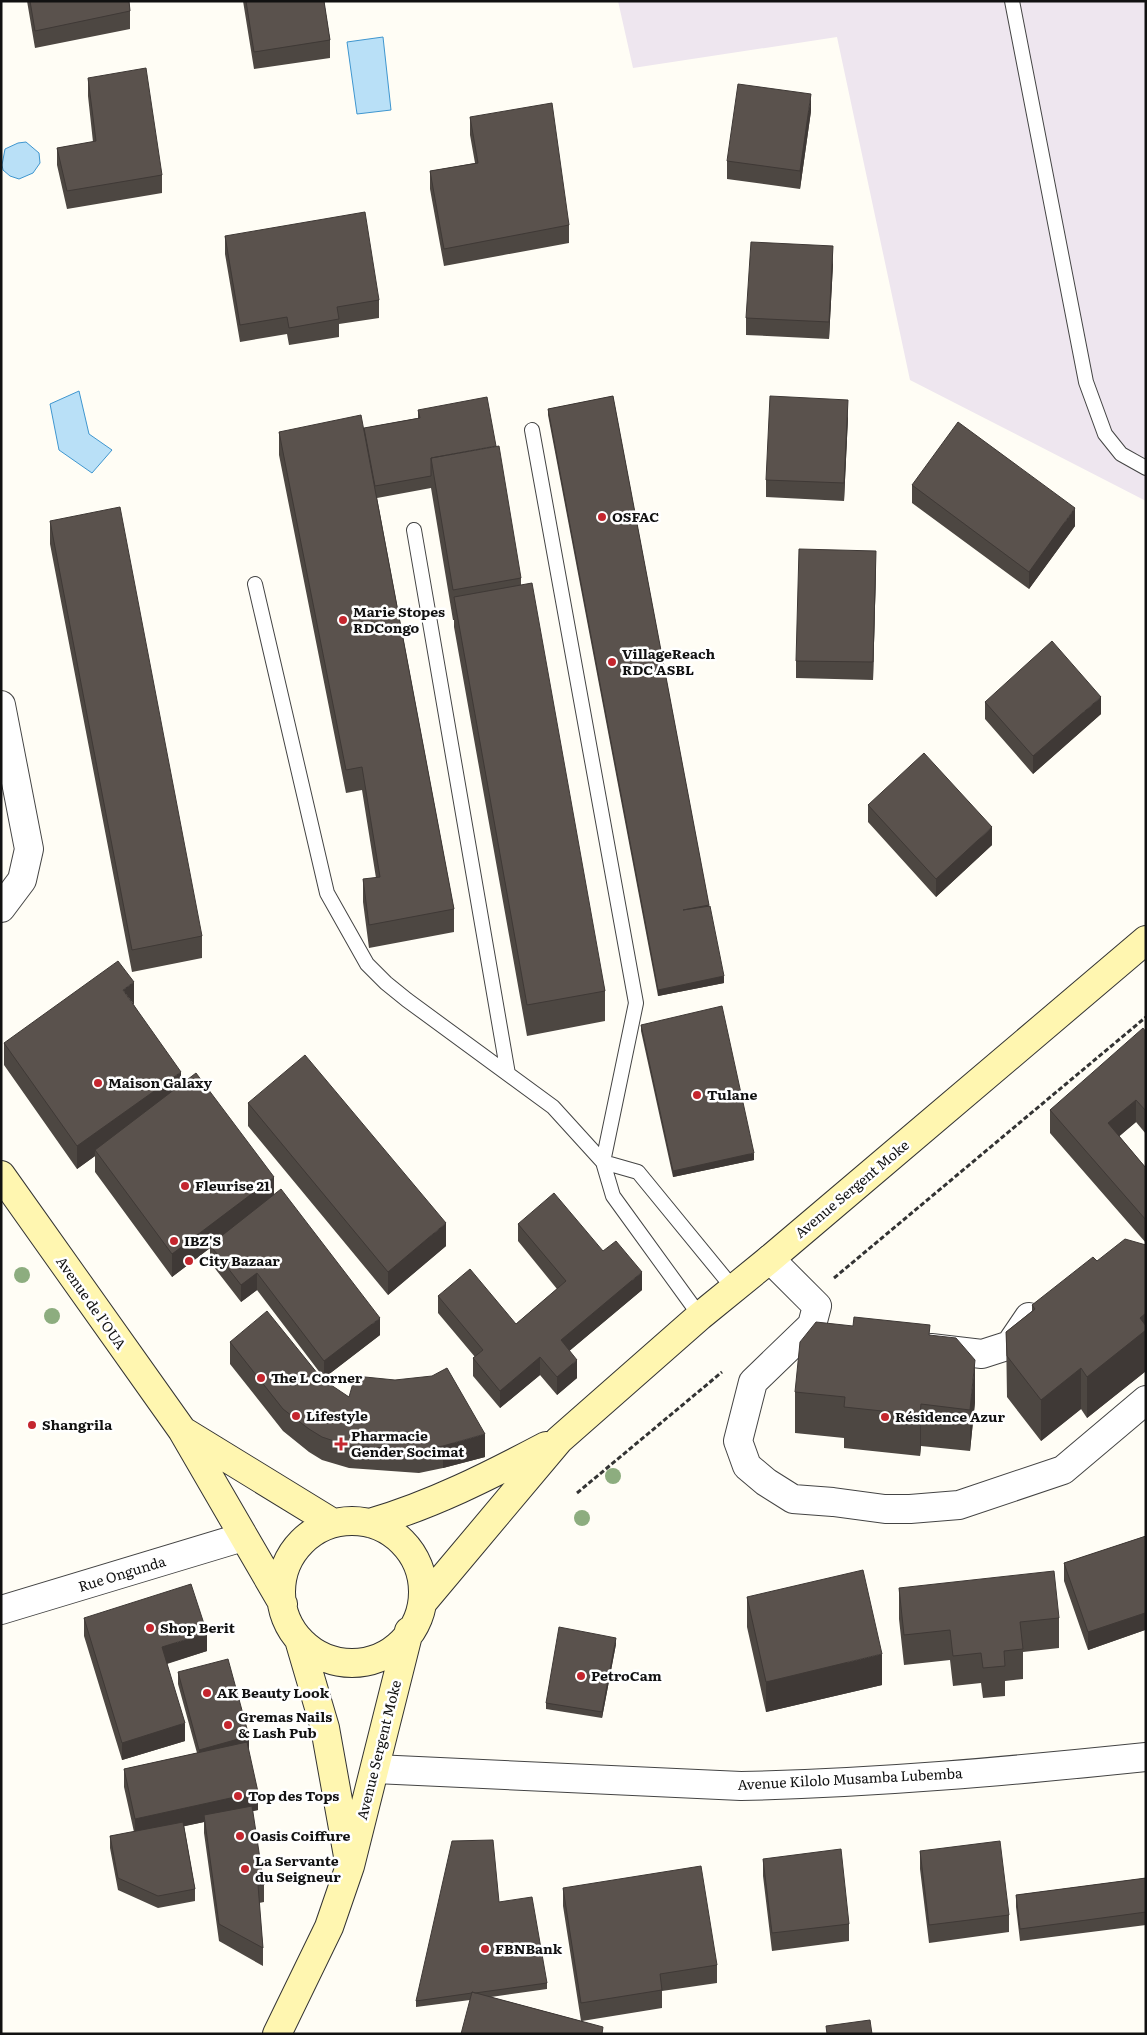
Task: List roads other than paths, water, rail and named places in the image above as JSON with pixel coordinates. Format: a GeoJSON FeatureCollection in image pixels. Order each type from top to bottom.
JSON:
{"type":"FeatureCollection","features":[{"type":"Feature","properties":{"kind":"main road","name":"Avenue Sergent Moke"},"geometry":{"type":"LineString","coordinates":[[423,1602],[559,1440],[700,1316],[770,1259],[1146,940]]}},
{"type":"Feature","properties":{"kind":"main road","name":"Avenue de l’OUA"},"geometry":{"type":"LineString","coordinates":[[1,1175],[182,1430],[283,1604]]}},
{"type":"Feature","properties":{"kind":"main road","name":"Avenue de l’OUA"},"geometry":{"type":"LineString","coordinates":[[182,1430],[333,1523]]}},
{"type":"Feature","properties":{"kind":"main road","name":"Avenue Sergent Moke"},"geometry":{"type":"LineString","coordinates":[[370,1523],[409,1511],[472,1484],[559,1440]]}},
{"type":"Feature","properties":{"kind":"main road"},"geometry":{"type":"LineString","coordinates":[[300,1644],[325,1660],[354,1665],[382,1658],[420,1620],[423,1602],[422,1576],[411,1552],[393,1533],[370,1523],[351,1520],[333,1523],[302,1540],[284,1570],[283,1604],[300,1644],[325,1728],[350,1866]]}},
{"type":"Feature","properties":{"kind":"main road","name":"Avenue Sergent Moke"},"geometry":{"type":"LineString","coordinates":[[277,2034],[329,1927],[350,1866],[409,1632]]}},
{"type":"Feature","properties":{"kind":"street"},"geometry":{"type":"LineString","coordinates":[[1,705],[29,849],[22,880],[1,908]]}},
{"type":"Feature","properties":{"kind":"street"},"geometry":{"type":"LineString","coordinates":[[770,1259],[817,1306],[812,1325],[753,1382],[738,1441],[747,1466],[766,1482],[792,1499],[885,1509],[959,1505],[1063,1470],[1146,1400]]}},
{"type":"Feature","properties":{"kind":"street"},"geometry":{"type":"LineString","coordinates":[[906,1344],[982,1354],[1010,1345],[1036,1308],[1051,1300]]}},
{"type":"Feature","properties":{"kind":"street"},"geometry":{"type":"LineString","coordinates":[[812,1325],[840,1332]]}},
{"type":"Feature","properties":{"kind":"street","name":"Rue Ongunda"},"geometry":{"type":"LineString","coordinates":[[1,1610],[243,1537]]}},
{"type":"Feature","properties":{"kind":"street","name":"Avenue Kilolo Musamba Lubemba"},"geometry":{"type":"LineString","coordinates":[[375,1769],[741,1786],[785,1785],[1020,1770],[1146,1756]]}},
{"type":"Feature","properties":{"kind":"lane"},"geometry":{"type":"LineString","coordinates":[[1012,1],[1086,382],[1105,434],[1121,454],[1146,468]]}},
{"type":"Feature","properties":{"kind":"lane"},"geometry":{"type":"LineString","coordinates":[[532,430],[636,1003],[603,1162]]}},
{"type":"Feature","properties":{"kind":"lane"},"geometry":{"type":"LineString","coordinates":[[414,530],[508,1074]]}},
{"type":"Feature","properties":{"kind":"lane"},"geometry":{"type":"LineString","coordinates":[[255,584],[327,893],[367,964],[386,984],[553,1107],[603,1162],[613,1196],[700,1316]]}},
{"type":"Feature","properties":{"kind":"lane"},"geometry":{"type":"LineString","coordinates":[[603,1162],[638,1172],[733,1288]]}},
{"type":"Feature","properties":{"kind":"water"},"geometry":{"type":"Polygon","coordinates":[[[383,37],[391,110],[357,114],[347,42],[383,37]]]}},
{"type":"Feature","properties":{"kind":"water"},"geometry":{"type":"Polygon","coordinates":[[[26,142],[39,153],[40,163],[33,173],[19,179],[10,176],[3,170],[5,149],[18,143],[26,142]]]}},
{"type":"Feature","properties":{"kind":"water"},"geometry":{"type":"Polygon","coordinates":[[[79,391],[89,434],[112,450],[92,473],[59,450],[50,404],[79,391]]]}},
{"type":"Feature","properties":{"kind":"place","name":"OSFAC"},"geometry":{"type":"Point","coordinates":[602,517]}},
{"type":"Feature","properties":{"kind":"place","name":"Marie Stopes RDCongo"},"geometry":{"type":"Point","coordinates":[343,620]}},
{"type":"Feature","properties":{"kind":"place","name":"VillageReach RDC ASBL"},"geometry":{"type":"Point","coordinates":[612,662]}},
{"type":"Feature","properties":{"kind":"place","name":"Maison Galaxy"},"geometry":{"type":"Point","coordinates":[98,1083]}},
{"type":"Feature","properties":{"kind":"place","name":"Tulane"},"geometry":{"type":"Point","coordinates":[697,1095]}},
{"type":"Feature","properties":{"kind":"place","name":"Fleurise 21"},"geometry":{"type":"Point","coordinates":[185,1186]}},
{"type":"Feature","properties":{"kind":"place","name":"IBZ'S"},"geometry":{"type":"Point","coordinates":[174,1241]}},
{"type":"Feature","properties":{"kind":"place","name":"City Bazaar"},"geometry":{"type":"Point","coordinates":[189,1261]}},
{"type":"Feature","properties":{"kind":"place","name":"The L Corner"},"geometry":{"type":"Point","coordinates":[261,1378]}},
{"type":"Feature","properties":{"kind":"place","name":"Lifestyle"},"geometry":{"type":"Point","coordinates":[296,1416]}},
{"type":"Feature","properties":{"kind":"place","name":"Résidence Azur"},"geometry":{"type":"Point","coordinates":[885,1417]}},
{"type":"Feature","properties":{"kind":"place","name":"Shangrila"},"geometry":{"type":"Point","coordinates":[32,1425]}},
{"type":"Feature","properties":{"kind":"place","name":"Pharmacie Gender Socimat"},"geometry":{"type":"Point","coordinates":[341,1444]}},
{"type":"Feature","properties":{"kind":"place","name":"Shop Berit"},"geometry":{"type":"Point","coordinates":[150,1628]}},
{"type":"Feature","properties":{"kind":"place","name":"PetroCam"},"geometry":{"type":"Point","coordinates":[581,1676]}},
{"type":"Feature","properties":{"kind":"place","name":"AK Beauty Look"},"geometry":{"type":"Point","coordinates":[207,1693]}},
{"type":"Feature","properties":{"kind":"place","name":"Gremas Nails & Lash Pub"},"geometry":{"type":"Point","coordinates":[228,1725]}},
{"type":"Feature","properties":{"kind":"place","name":"Top des Tops"},"geometry":{"type":"Point","coordinates":[238,1796]}},
{"type":"Feature","properties":{"kind":"place","name":"Oasis Coiffure"},"geometry":{"type":"Point","coordinates":[240,1836]}},
{"type":"Feature","properties":{"kind":"place","name":"La Servante du Seigneur"},"geometry":{"type":"Point","coordinates":[245,1869]}},
{"type":"Feature","properties":{"kind":"place","name":"FBNBank"},"geometry":{"type":"Point","coordinates":[485,1949]}}]}
